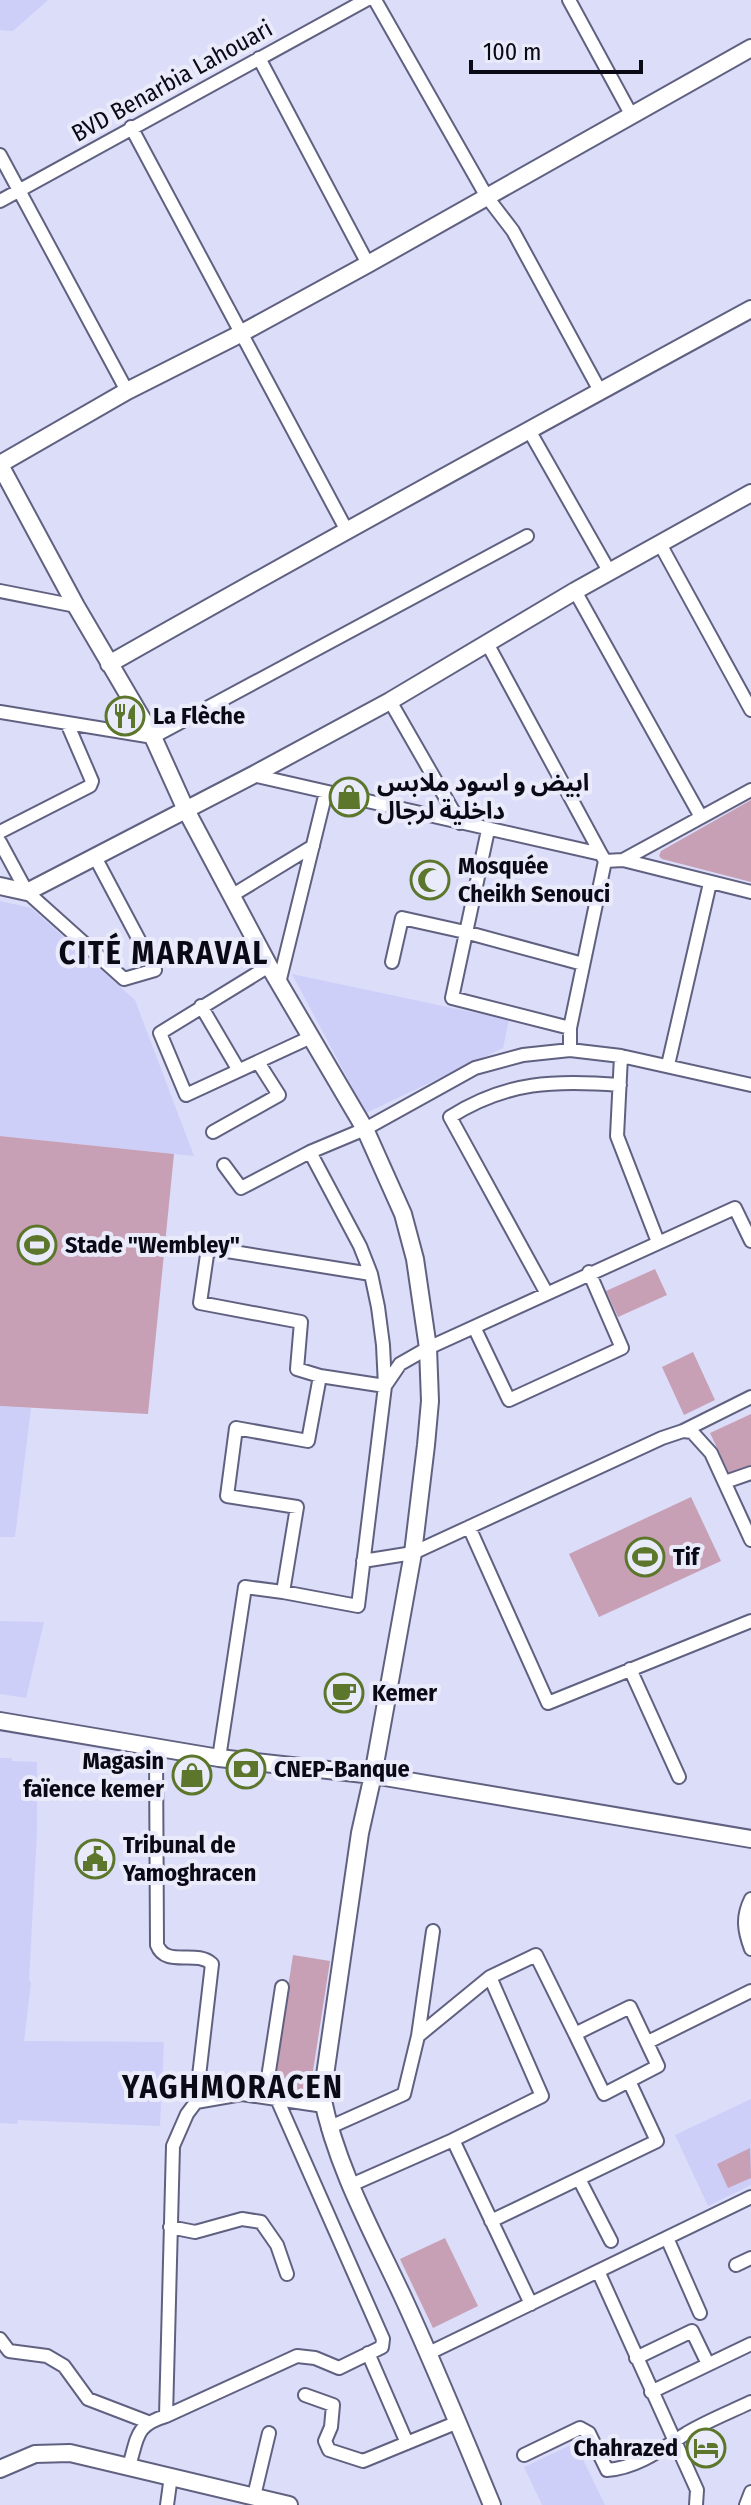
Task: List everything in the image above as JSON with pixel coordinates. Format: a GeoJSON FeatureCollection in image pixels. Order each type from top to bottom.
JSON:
{"type":"FeatureCollection","features":[{"type":"Feature","properties":{"kind":"street","name":"BVD Benarbia Lahouari"},"geometry":{"type":"LineString","coordinates":[[0,201],[366,0]]}},
{"type":"Feature","properties":{"kind":"street"},"geometry":{"type":"LineString","coordinates":[[375,0],[487,197],[513,231],[600,391]]}},
{"type":"Feature","properties":{"kind":"street"},"geometry":{"type":"LineString","coordinates":[[569,0],[632,116]]}},
{"type":"Feature","properties":{"kind":"street"},"geometry":{"type":"LineString","coordinates":[[492,2505],[429,2353],[351,2185],[328,2128],[322,2096],[356,1864],[413,1553],[430,1401],[428,1348],[420,1287],[403,1214],[365,1129],[269,966],[186,810],[153,737],[76,606],[0,465],[127,391],[368,264],[751,48]]}},
{"type":"Feature","properties":{"kind":"street"},"geometry":{"type":"LineString","coordinates":[[259,58],[368,264]]}},
{"type":"Feature","properties":{"kind":"street"},"geometry":{"type":"LineString","coordinates":[[131,127],[346,529]]}},
{"type":"Feature","properties":{"kind":"street"},"geometry":{"type":"LineString","coordinates":[[0,155],[127,391]]}},
{"type":"Feature","properties":{"kind":"street"},"geometry":{"type":"LineString","coordinates":[[109,664],[346,529],[530,432],[751,309]]}},
{"type":"Feature","properties":{"kind":"street"},"geometry":{"type":"LineString","coordinates":[[530,432],[609,571]]}},
{"type":"Feature","properties":{"kind":"street"},"geometry":{"type":"LineString","coordinates":[[0,886],[27,892],[390,701],[609,571],[749,501]]}},
{"type":"Feature","properties":{"kind":"street"},"geometry":{"type":"LineString","coordinates":[[0,712],[153,737],[527,536]]}},
{"type":"Feature","properties":{"kind":"street"},"geometry":{"type":"LineString","coordinates":[[660,544],[751,710]]}},
{"type":"Feature","properties":{"kind":"street"},"geometry":{"type":"LineString","coordinates":[[0,591],[76,606]]}},
{"type":"Feature","properties":{"kind":"street"},"geometry":{"type":"LineString","coordinates":[[575,591],[701,817]]}},
{"type":"Feature","properties":{"kind":"street"},"geometry":{"type":"LineString","coordinates":[[488,645],[603,858],[570,1028],[570,1050]]}},
{"type":"Feature","properties":{"kind":"street"},"geometry":{"type":"LineString","coordinates":[[390,701],[460,823]]}},
{"type":"Feature","properties":{"kind":"street"},"geometry":{"type":"LineString","coordinates":[[0,832],[90,786],[92,781],[67,723]]}},
{"type":"Feature","properties":{"kind":"street"},"geometry":{"type":"LineString","coordinates":[[253,775],[751,892]]}},
{"type":"Feature","properties":{"kind":"street"},"geometry":{"type":"LineString","coordinates":[[623,860],[751,790]]}},
{"type":"Feature","properties":{"kind":"street"},"geometry":{"type":"LineString","coordinates":[[279,983],[326,792]]}},
{"type":"Feature","properties":{"kind":"street"},"geometry":{"type":"LineString","coordinates":[[488,830],[452,998],[570,1028]]}},
{"type":"Feature","properties":{"kind":"street"},"geometry":{"type":"LineString","coordinates":[[0,842],[27,892],[124,979],[155,970],[95,857]]}},
{"type":"Feature","properties":{"kind":"street"},"geometry":{"type":"LineString","coordinates":[[231,896],[313,846]]}},
{"type":"Feature","properties":{"kind":"street"},"geometry":{"type":"LineString","coordinates":[[668,1065],[710,883]]}},
{"type":"Feature","properties":{"kind":"street"},"geometry":{"type":"LineString","coordinates":[[392,962],[402,918],[583,964]]}},
{"type":"Feature","properties":{"kind":"street"},"geometry":{"type":"LineString","coordinates":[[269,966],[160,1033],[186,1095],[309,1038]]}},
{"type":"Feature","properties":{"kind":"street"},"geometry":{"type":"LineString","coordinates":[[201,1006],[238,1069]]}},
{"type":"Feature","properties":{"kind":"street"},"geometry":{"type":"LineString","coordinates":[[224,1165],[241,1188],[310,1152],[365,1129],[475,1068],[523,1055],[570,1050],[621,1056],[751,1085]]}},
{"type":"Feature","properties":{"kind":"street"},"geometry":{"type":"LineString","coordinates":[[621,1056],[617,1136],[658,1242]]}},
{"type":"Feature","properties":{"kind":"street"},"geometry":{"type":"LineString","coordinates":[[213,1132],[279,1095],[258,1062]]}},
{"type":"Feature","properties":{"kind":"street"},"geometry":{"type":"LineString","coordinates":[[546,1292],[450,1117],[476,1100],[535,1083],[567,1081],[620,1085]]}},
{"type":"Feature","properties":{"kind":"street"},"geometry":{"type":"LineString","coordinates":[[219,1758],[245,1587],[358,1606],[385,1386],[378,1307],[371,1274],[360,1246],[310,1152]]}},
{"type":"Feature","properties":{"kind":"street"},"geometry":{"type":"LineString","coordinates":[[385,1386],[400,1364],[428,1348],[735,1208],[751,1241]]}},
{"type":"Feature","properties":{"kind":"street"},"geometry":{"type":"LineString","coordinates":[[371,1274],[208,1248],[200,1303],[301,1322],[297,1369],[320,1376],[385,1386]]}},
{"type":"Feature","properties":{"kind":"street"},"geometry":{"type":"LineString","coordinates":[[474,1327],[509,1400],[622,1348],[589,1272]]}},
{"type":"Feature","properties":{"kind":"street"},"geometry":{"type":"LineString","coordinates":[[283,1592],[297,1507],[227,1496],[236,1428],[308,1441],[320,1376]]}},
{"type":"Feature","properties":{"kind":"street"},"geometry":{"type":"LineString","coordinates":[[363,1561],[413,1553],[751,1397]]}},
{"type":"Feature","properties":{"kind":"street"},"geometry":{"type":"LineString","coordinates":[[683,1431],[692,1432],[711,1453],[751,1540]]}},
{"type":"Feature","properties":{"kind":"street"},"geometry":{"type":"LineString","coordinates":[[725,1482],[751,1473]]}},
{"type":"Feature","properties":{"kind":"street"},"geometry":{"type":"LineString","coordinates":[[469,1527],[548,1703],[751,1621]]}},
{"type":"Feature","properties":{"kind":"street"},"geometry":{"type":"LineString","coordinates":[[630,1669],[679,1777]]}},
{"type":"Feature","properties":{"kind":"street"},"geometry":{"type":"LineString","coordinates":[[0,1721],[219,1758],[373,1775],[751,1839]]}},
{"type":"Feature","properties":{"kind":"street"},"geometry":{"type":"LineString","coordinates":[[156,1748],[157,1945],[160,1953],[167,1957],[208,1960],[212,1964],[196,2102],[187,2114],[173,2146],[166,2416]]}},
{"type":"Feature","properties":{"kind":"street"},"geometry":{"type":"LineString","coordinates":[[751,1899],[744,1913],[745,1933],[751,1949]]}},
{"type":"Feature","properties":{"kind":"street"},"geometry":{"type":"LineString","coordinates":[[328,2128],[404,2094],[418,2036],[433,1931]]}},
{"type":"Feature","properties":{"kind":"street"},"geometry":{"type":"LineString","coordinates":[[418,2036],[490,1977],[536,1955],[604,2094],[658,2066],[630,2007],[575,2034]]}},
{"type":"Feature","properties":{"kind":"street"},"geometry":{"type":"LineString","coordinates":[[351,2185],[542,2096],[490,1977]]}},
{"type":"Feature","properties":{"kind":"street"},"geometry":{"type":"LineString","coordinates":[[129,2466],[142,2427],[148,2422],[297,2356],[315,2358],[339,2368],[382,2347],[383,2339],[271,2098],[282,1987]]}},
{"type":"Feature","properties":{"kind":"street"},"geometry":{"type":"LineString","coordinates":[[648,2042],[751,1991]]}},
{"type":"Feature","properties":{"kind":"street"},"geometry":{"type":"LineString","coordinates":[[491,2221],[657,2141],[629,2081]]}},
{"type":"Feature","properties":{"kind":"street"},"geometry":{"type":"LineString","coordinates":[[196,2102],[242,2094],[324,2106]]}},
{"type":"Feature","properties":{"kind":"street"},"geometry":{"type":"LineString","coordinates":[[453,2140],[531,2304]]}},
{"type":"Feature","properties":{"kind":"street"},"geometry":{"type":"LineString","coordinates":[[579,2179],[611,2241]]}},
{"type":"Feature","properties":{"kind":"street"},"geometry":{"type":"LineString","coordinates":[[429,2353],[751,2197]]}},
{"type":"Feature","properties":{"kind":"street"},"geometry":{"type":"LineString","coordinates":[[170,2227],[195,2232],[242,2219],[261,2222],[277,2245],[287,2274]]}},
{"type":"Feature","properties":{"kind":"street"},"geometry":{"type":"LineString","coordinates":[[667,2238],[700,2313]]}},
{"type":"Feature","properties":{"kind":"street"},"geometry":{"type":"LineString","coordinates":[[736,2265],[751,2258]]}},
{"type":"Feature","properties":{"kind":"street"},"geometry":{"type":"LineString","coordinates":[[598,2271],[697,2490],[696,2505]]}},
{"type":"Feature","properties":{"kind":"street"},"geometry":{"type":"LineString","coordinates":[[636,2358],[692,2331],[708,2364]]}},
{"type":"Feature","properties":{"kind":"street"},"geometry":{"type":"LineString","coordinates":[[0,2339],[9,2351],[47,2356],[64,2366],[88,2399],[148,2422]]}},
{"type":"Feature","properties":{"kind":"street"},"geometry":{"type":"LineString","coordinates":[[651,2392],[751,2344]]}},
{"type":"Feature","properties":{"kind":"street"},"geometry":{"type":"LineString","coordinates":[[368,2353],[407,2443]]}},
{"type":"Feature","properties":{"kind":"street"},"geometry":{"type":"LineString","coordinates":[[305,2395],[333,2405],[331,2427],[325,2441],[329,2450],[363,2461],[458,2422]]}},
{"type":"Feature","properties":{"kind":"street"},"geometry":{"type":"LineString","coordinates":[[524,2455],[580,2428],[589,2433],[607,2470],[625,2469],[676,2442],[688,2432],[751,2402]]}},
{"type":"Feature","properties":{"kind":"street"},"geometry":{"type":"LineString","coordinates":[[254,2496],[269,2433]]}},
{"type":"Feature","properties":{"kind":"street"},"geometry":{"type":"LineString","coordinates":[[0,2469],[35,2454],[56,2452],[129,2466],[289,2505]]}},
{"type":"Feature","properties":{"kind":"street"},"geometry":{"type":"LineString","coordinates":[[167,2505],[171,2476]]}},
{"type":"Feature","properties":{"kind":"street"},"geometry":{"type":"LineString","coordinates":[[746,2505],[751,2492]]}},
{"type":"Feature","properties":{"kind":"shaded area"},"geometry":{"type":"Polygon","coordinates":[[[0,0],[48,0],[13,31],[0,30],[0,0]]]}},
{"type":"Feature","properties":{"kind":"shaded area"},"geometry":{"type":"Polygon","coordinates":[[[751,800],[751,882],[659,856],[661,851],[751,800]]]}},
{"type":"Feature","properties":{"kind":"shaded area"},"geometry":{"type":"Polygon","coordinates":[[[0,901],[31,908],[135,1000],[194,1156],[0,1136],[0,901]]]}},
{"type":"Feature","properties":{"kind":"shaded area"},"geometry":{"type":"Polygon","coordinates":[[[292,974],[509,1020],[503,1048],[366,1113],[292,974]]]}},
{"type":"Feature","properties":{"kind":"shaded area"},"geometry":{"type":"Polygon","coordinates":[[[0,1136],[174,1154],[148,1414],[0,1406],[0,1136]]]}},
{"type":"Feature","properties":{"kind":"shaded area"},"geometry":{"type":"Polygon","coordinates":[[[655,1269],[667,1295],[618,1317],[606,1291],[655,1269]]]}},
{"type":"Feature","properties":{"kind":"shaded area"},"geometry":{"type":"Polygon","coordinates":[[[693,1352],[715,1400],[684,1415],[662,1367],[693,1352]]]}},
{"type":"Feature","properties":{"kind":"shaded area"},"geometry":{"type":"Polygon","coordinates":[[[0,1406],[31,1408],[15,1537],[0,1537],[0,1406]]]}},
{"type":"Feature","properties":{"kind":"shaded area"},"geometry":{"type":"Polygon","coordinates":[[[751,1414],[751,1465],[730,1475],[710,1433],[751,1414]]]}},
{"type":"Feature","properties":{"kind":"shaded area","name":"Tif"},"geometry":{"type":"Polygon","coordinates":[[[691,1497],[721,1561],[599,1617],[569,1554],[691,1497]]]}},
{"type":"Feature","properties":{"kind":"shaded area"},"geometry":{"type":"Polygon","coordinates":[[[0,1621],[44,1622],[26,1698],[0,1694],[0,1621]]]}},
{"type":"Feature","properties":{"kind":"shaded area"},"geometry":{"type":"Polygon","coordinates":[[[0,1758],[37,1762],[31,1982],[24,2041],[164,2042],[160,2126],[18,2120],[17,2124],[0,2123],[0,1758]]]}},
{"type":"Feature","properties":{"kind":"shaded area"},"geometry":{"type":"Polygon","coordinates":[[[293,1955],[330,1961],[309,2097],[272,2091],[293,1955]]]}},
{"type":"Feature","properties":{"kind":"shaded area"},"geometry":{"type":"Polygon","coordinates":[[[751,2099],[751,2185],[708,2206],[675,2135],[751,2099]]]}},
{"type":"Feature","properties":{"kind":"shaded area"},"geometry":{"type":"Polygon","coordinates":[[[750,2148],[751,2178],[728,2188],[717,2164],[750,2148]]]}},
{"type":"Feature","properties":{"kind":"shaded area"},"geometry":{"type":"Polygon","coordinates":[[[445,2238],[478,2306],[433,2328],[400,2259],[445,2238]]]}},
{"type":"Feature","properties":{"kind":"shaded area"},"geometry":{"type":"Polygon","coordinates":[[[575,2443],[605,2505],[542,2505],[524,2467],[575,2443]]]}},
{"type":"Feature","properties":{"kind":"place","name":"La Flèche"},"geometry":{"type":"Point","coordinates":[125,716]}},
{"type":"Feature","properties":{"kind":"place","name":"ابيض و اسود ملابس داخلية لرجال"},"geometry":{"type":"Point","coordinates":[349,797]}},
{"type":"Feature","properties":{"kind":"place","name":"Mosquée Cheikh Senouci"},"geometry":{"type":"Point","coordinates":[430,880]}},
{"type":"Feature","properties":{"kind":"place","name":"Stade \"Wembley\""},"geometry":{"type":"Point","coordinates":[37,1245]}},
{"type":"Feature","properties":{"kind":"place","name":"Tif"},"geometry":{"type":"Point","coordinates":[645,1557]}},
{"type":"Feature","properties":{"kind":"place","name":"Kemer"},"geometry":{"type":"Point","coordinates":[344,1693]}},
{"type":"Feature","properties":{"kind":"place","name":"CNEP-Banque"},"geometry":{"type":"Point","coordinates":[246,1769]}},
{"type":"Feature","properties":{"kind":"place","name":"Magasin faïence kemer"},"geometry":{"type":"Point","coordinates":[192,1775]}},
{"type":"Feature","properties":{"kind":"place","name":"Tribunal de Yamoghracen"},"geometry":{"type":"Point","coordinates":[95,1859]}},
{"type":"Feature","properties":{"kind":"place","name":"Chahrazed"},"geometry":{"type":"Point","coordinates":[706,2448]}},
{"type":"Feature","properties":{"kind":"district","name":"CITÉ MARAVAL"},"geometry":{"type":"Point","coordinates":[164,953]}},
{"type":"Feature","properties":{"kind":"district","name":"YAGHMORACEN"},"geometry":{"type":"Point","coordinates":[233,2087]}}]}
